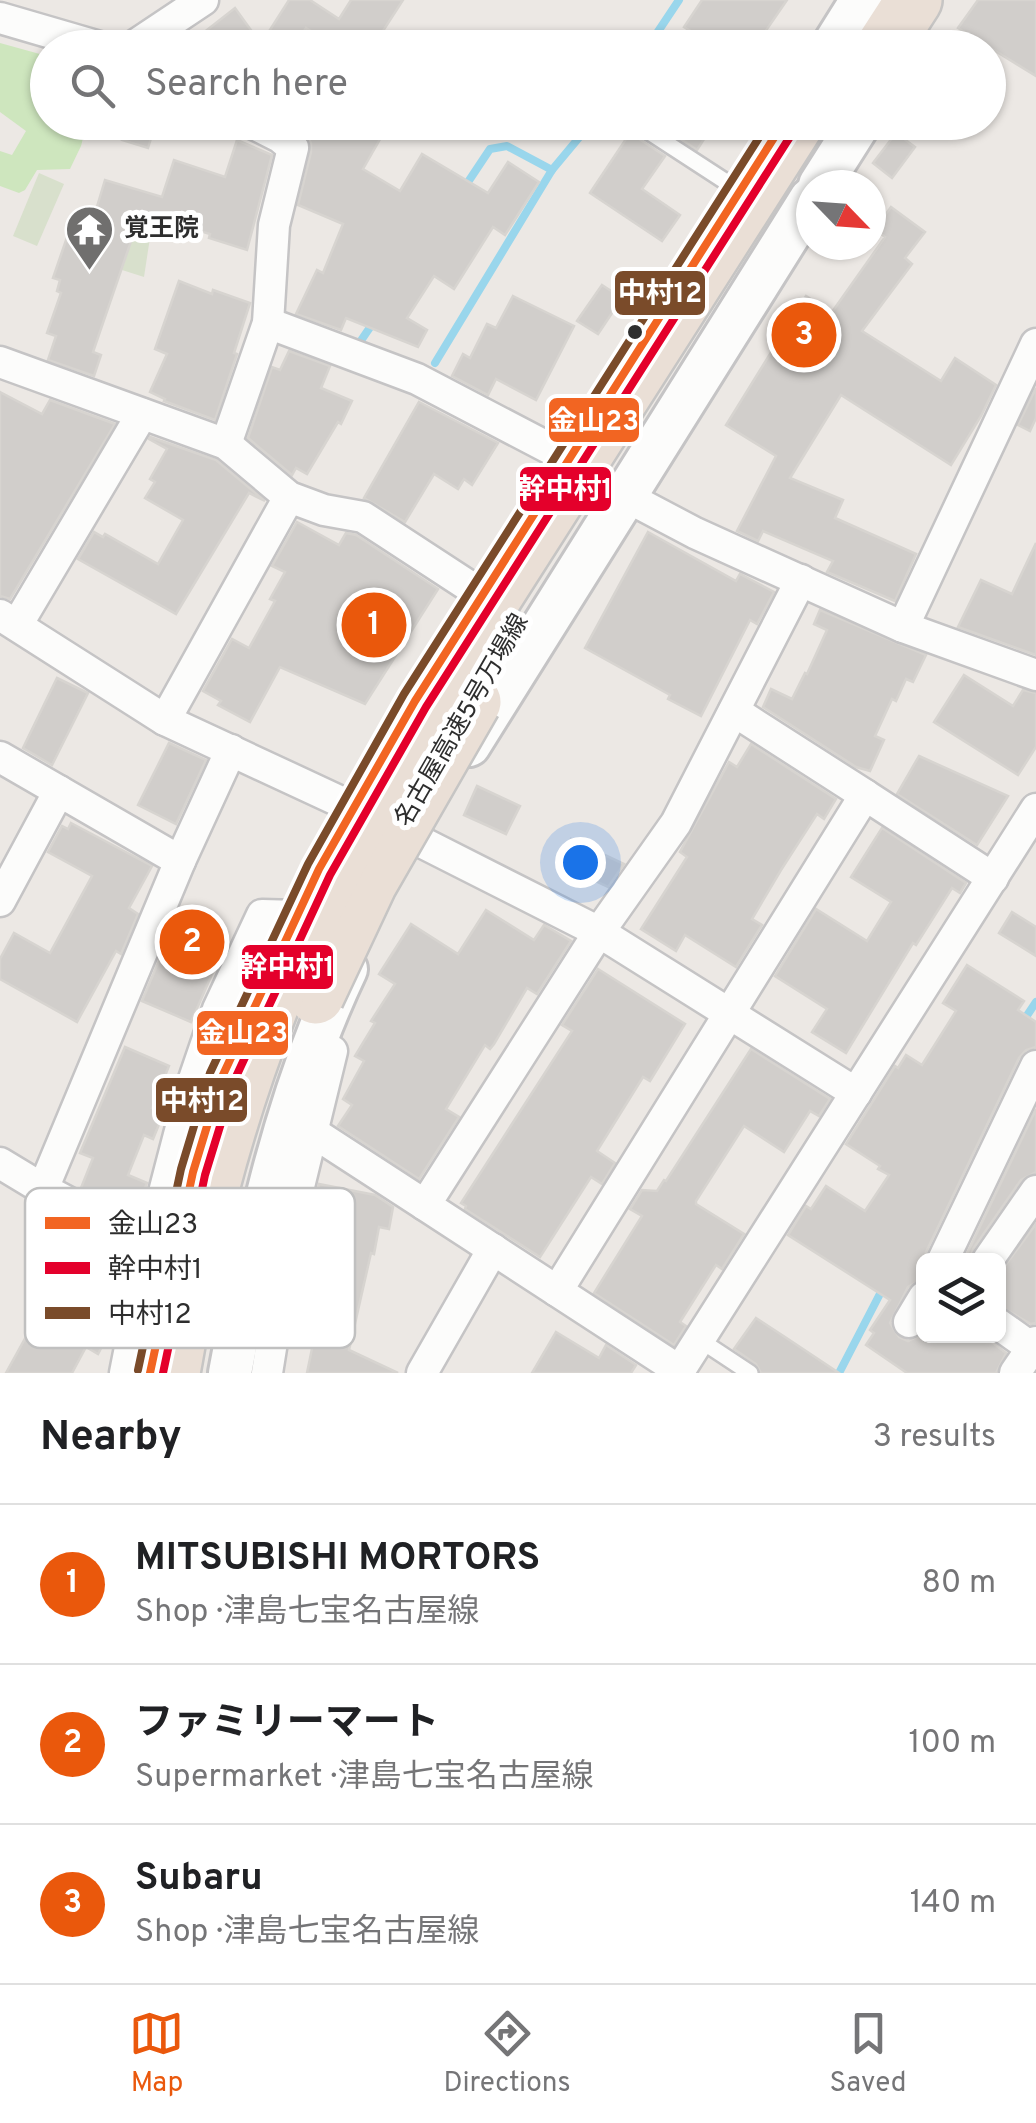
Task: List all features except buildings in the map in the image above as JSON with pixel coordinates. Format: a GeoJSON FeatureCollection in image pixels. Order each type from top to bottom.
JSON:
{"type":"FeatureCollection","features":[{"type":"Feature","properties":{"kind":"highway"},"geometry":{"type":"LineString","coordinates":[[864,16],[914,0]]}},
{"type":"Feature","properties":{"kind":"highway","name":"名古屋高速5号万場線"},"geometry":{"type":"LineString","coordinates":[[213,1188],[232,1116],[275,996],[333,866],[482,615],[785,140]]}},
{"type":"Feature","properties":{"kind":"highway","name":"名古屋高速5号万場線"},"geometry":{"type":"LineString","coordinates":[[252,1188],[268,1125],[310,1009],[369,883],[522,619],[824,140]]}},
{"type":"Feature","properties":{"kind":"highway","name":"名古屋高速5号万場線"},"geometry":{"type":"LineString","coordinates":[[172,1373],[177,1348]]}},
{"type":"Feature","properties":{"kind":"highway","name":"名古屋高速5号万場線"},"geometry":{"type":"LineString","coordinates":[[210,1373],[215,1348]]}},
{"type":"Feature","properties":{"kind":"main road"},"geometry":{"type":"LineString","coordinates":[[918,30],[937,0]]}},
{"type":"Feature","properties":{"kind":"main road"},"geometry":{"type":"LineString","coordinates":[[190,1188],[222,1077],[319,869],[415,701],[773,140]]}},
{"type":"Feature","properties":{"kind":"main road"},"geometry":{"type":"LineString","coordinates":[[830,170],[849,140]]}},
{"type":"Feature","properties":{"kind":"main road"},"geometry":{"type":"LineString","coordinates":[[268,1188],[292,1104],[327,1009],[413,837],[623,494],[796,223]]}},
{"type":"Feature","properties":{"kind":"main road"},"geometry":{"type":"LineString","coordinates":[[150,1373],[155,1348]]}},
{"type":"Feature","properties":{"kind":"main road"},"geometry":{"type":"LineString","coordinates":[[230,1373],[235,1348]]}},
{"type":"Feature","properties":{"kind":"street"},"geometry":{"type":"LineString","coordinates":[[158,30],[203,0]]}},
{"type":"Feature","properties":{"kind":"street"},"geometry":{"type":"LineString","coordinates":[[0,18],[41,30]]}},
{"type":"Feature","properties":{"kind":"street"},"geometry":{"type":"LineString","coordinates":[[226,444],[268,323],[274,225],[292,148],[283,140]]}},
{"type":"Feature","properties":{"kind":"street"},"geometry":{"type":"LineString","coordinates":[[268,323],[417,379],[570,459]]}},
{"type":"Feature","properties":{"kind":"street"},"geometry":{"type":"LineString","coordinates":[[903,627],[1036,344]]}},
{"type":"Feature","properties":{"kind":"street"},"geometry":{"type":"LineString","coordinates":[[0,362],[226,444],[290,497],[324,510],[363,517],[484,596]]}},
{"type":"Feature","properties":{"kind":"street"},"geometry":{"type":"LineString","coordinates":[[142,414],[9,620],[165,720],[354,808],[599,932],[856,1093]]}},
{"type":"Feature","properties":{"kind":"street"},"geometry":{"type":"LineString","coordinates":[[623,494],[695,533],[903,627],[1036,675]]}},
{"type":"Feature","properties":{"kind":"street"},"geometry":{"type":"LineString","coordinates":[[165,720],[290,497]]}},
{"type":"Feature","properties":{"kind":"street"},"geometry":{"type":"LineString","coordinates":[[425,1205],[599,932],[676,823],[801,580]]}},
{"type":"Feature","properties":{"kind":"street"},"geometry":{"type":"LineString","coordinates":[[734,711],[992,878]]}},
{"type":"Feature","properties":{"kind":"street"},"geometry":{"type":"LineString","coordinates":[[2,1168],[43,1188],[180,861],[231,750]]}},
{"type":"Feature","properties":{"kind":"street"},"geometry":{"type":"LineString","coordinates":[[0,757],[180,861]]}},
{"type":"Feature","properties":{"kind":"street"},"geometry":{"type":"LineString","coordinates":[[0,902],[59,791]]}},
{"type":"Feature","properties":{"kind":"street"},"geometry":{"type":"LineString","coordinates":[[557,1291],[865,795]]}},
{"type":"Feature","properties":{"kind":"street"},"geometry":{"type":"LineString","coordinates":[[312,1131],[679,1372],[1036,810]]}},
{"type":"Feature","properties":{"kind":"street"},"geometry":{"type":"LineString","coordinates":[[165,1188],[218,1010],[262,916],[298,916]]}},
{"type":"Feature","properties":{"kind":"street"},"geometry":{"type":"LineString","coordinates":[[299,1188],[324,1074],[360,968],[368,923]]}},
{"type":"Feature","properties":{"kind":"street"},"geometry":{"type":"LineString","coordinates":[[946,1253],[1036,1066]]}},
{"type":"Feature","properties":{"kind":"street"},"geometry":{"type":"LineString","coordinates":[[993,1253],[1036,1191]]}},
{"type":"Feature","properties":{"kind":"street"},"geometry":{"type":"LineString","coordinates":[[422,1373],[493,1250]]}},
{"type":"Feature","properties":{"kind":"street"},"geometry":{"type":"LineString","coordinates":[[1006,1332],[1028,1354]]}},
{"type":"Feature","properties":{"kind":"street"},"geometry":{"type":"LineString","coordinates":[[125,1373],[130,1348]]}},
{"type":"Feature","properties":{"kind":"street"},"geometry":{"type":"LineString","coordinates":[[266,1373],[270,1348]]}},
{"type":"Feature","properties":{"kind":"lane"},"geometry":{"type":"LineString","coordinates":[[661,140],[740,192]]}},
{"type":"Feature","properties":{"kind":"lane"},"geometry":{"type":"LineString","coordinates":[[700,1340],[750,1373]]}},
{"type":"Feature","properties":{"kind":"green space"},"geometry":{"type":"Polygon","coordinates":[[[0,43],[30,51],[30,140],[83,140],[70,169],[37,170],[19,193],[0,186],[0,151],[12,155],[26,131],[0,112],[0,43]]]}},
{"type":"Feature","properties":{"kind":"green space"},"geometry":{"type":"Polygon","coordinates":[[[39,173],[64,184],[37,246],[13,236],[39,173]]]}},
{"type":"Feature","properties":{"kind":"green space"},"geometry":{"type":"Polygon","coordinates":[[[109,216],[151,231],[144,277],[122,270],[127,255],[99,245],[109,216]]]}},
{"type":"Feature","properties":{"kind":"waterway"},"geometry":{"type":"LineString","coordinates":[[659,30],[679,0]]}},
{"type":"Feature","properties":{"kind":"waterway"},"geometry":{"type":"LineString","coordinates":[[435,363],[552,170],[577,140]]}},
{"type":"Feature","properties":{"kind":"waterway"},"geometry":{"type":"LineString","coordinates":[[464,188],[490,149],[507,146],[552,170]]}},
{"type":"Feature","properties":{"kind":"waterway"},"geometry":{"type":"LineString","coordinates":[[360,342],[375,320]]}},
{"type":"Feature","properties":{"kind":"waterway"},"geometry":{"type":"LineString","coordinates":[[1022,1023],[1036,1002]]}},
{"type":"Feature","properties":{"kind":"waterway"},"geometry":{"type":"LineString","coordinates":[[839,1373],[883,1288]]}},
{"type":"Feature","properties":{"kind":"transit line","name":"中村12"},"geometry":{"type":"LineString","coordinates":[[177,1188],[210,1073],[308,864],[404,694],[758,140]]}},
{"type":"Feature","properties":{"kind":"transit line","name":"金山23"},"geometry":{"type":"LineString","coordinates":[[190,1188],[222,1077],[319,869],[415,701],[773,140]]}},
{"type":"Feature","properties":{"kind":"transit line","name":"幹中村1"},"geometry":{"type":"LineString","coordinates":[[202,1188],[234,1081],[330,875],[426,707],[788,140]]}},
{"type":"Feature","properties":{"kind":"transit line","name":"中村12"},"geometry":{"type":"LineString","coordinates":[[138,1370],[143,1348]]}},
{"type":"Feature","properties":{"kind":"transit line","name":"金山23"},"geometry":{"type":"LineString","coordinates":[[150,1373],[155,1348]]}},
{"type":"Feature","properties":{"kind":"transit line","name":"幹中村1"},"geometry":{"type":"LineString","coordinates":[[163,1373],[168,1348]]}},
{"type":"Feature","properties":{"kind":"place","name":"覚王院"},"geometry":{"type":"Point","coordinates":[89,272]}},
{"type":"Feature","properties":{"kind":"place","name":"Subaru"},"geometry":{"type":"Point","coordinates":[804,335]}},
{"type":"Feature","properties":{"kind":"place","name":"MITSUBISHI MORTORS"},"geometry":{"type":"Point","coordinates":[374,625]}},
{"type":"Feature","properties":{"kind":"place","name":"ファミリーマート"},"geometry":{"type":"Point","coordinates":[192,942]}}]}
